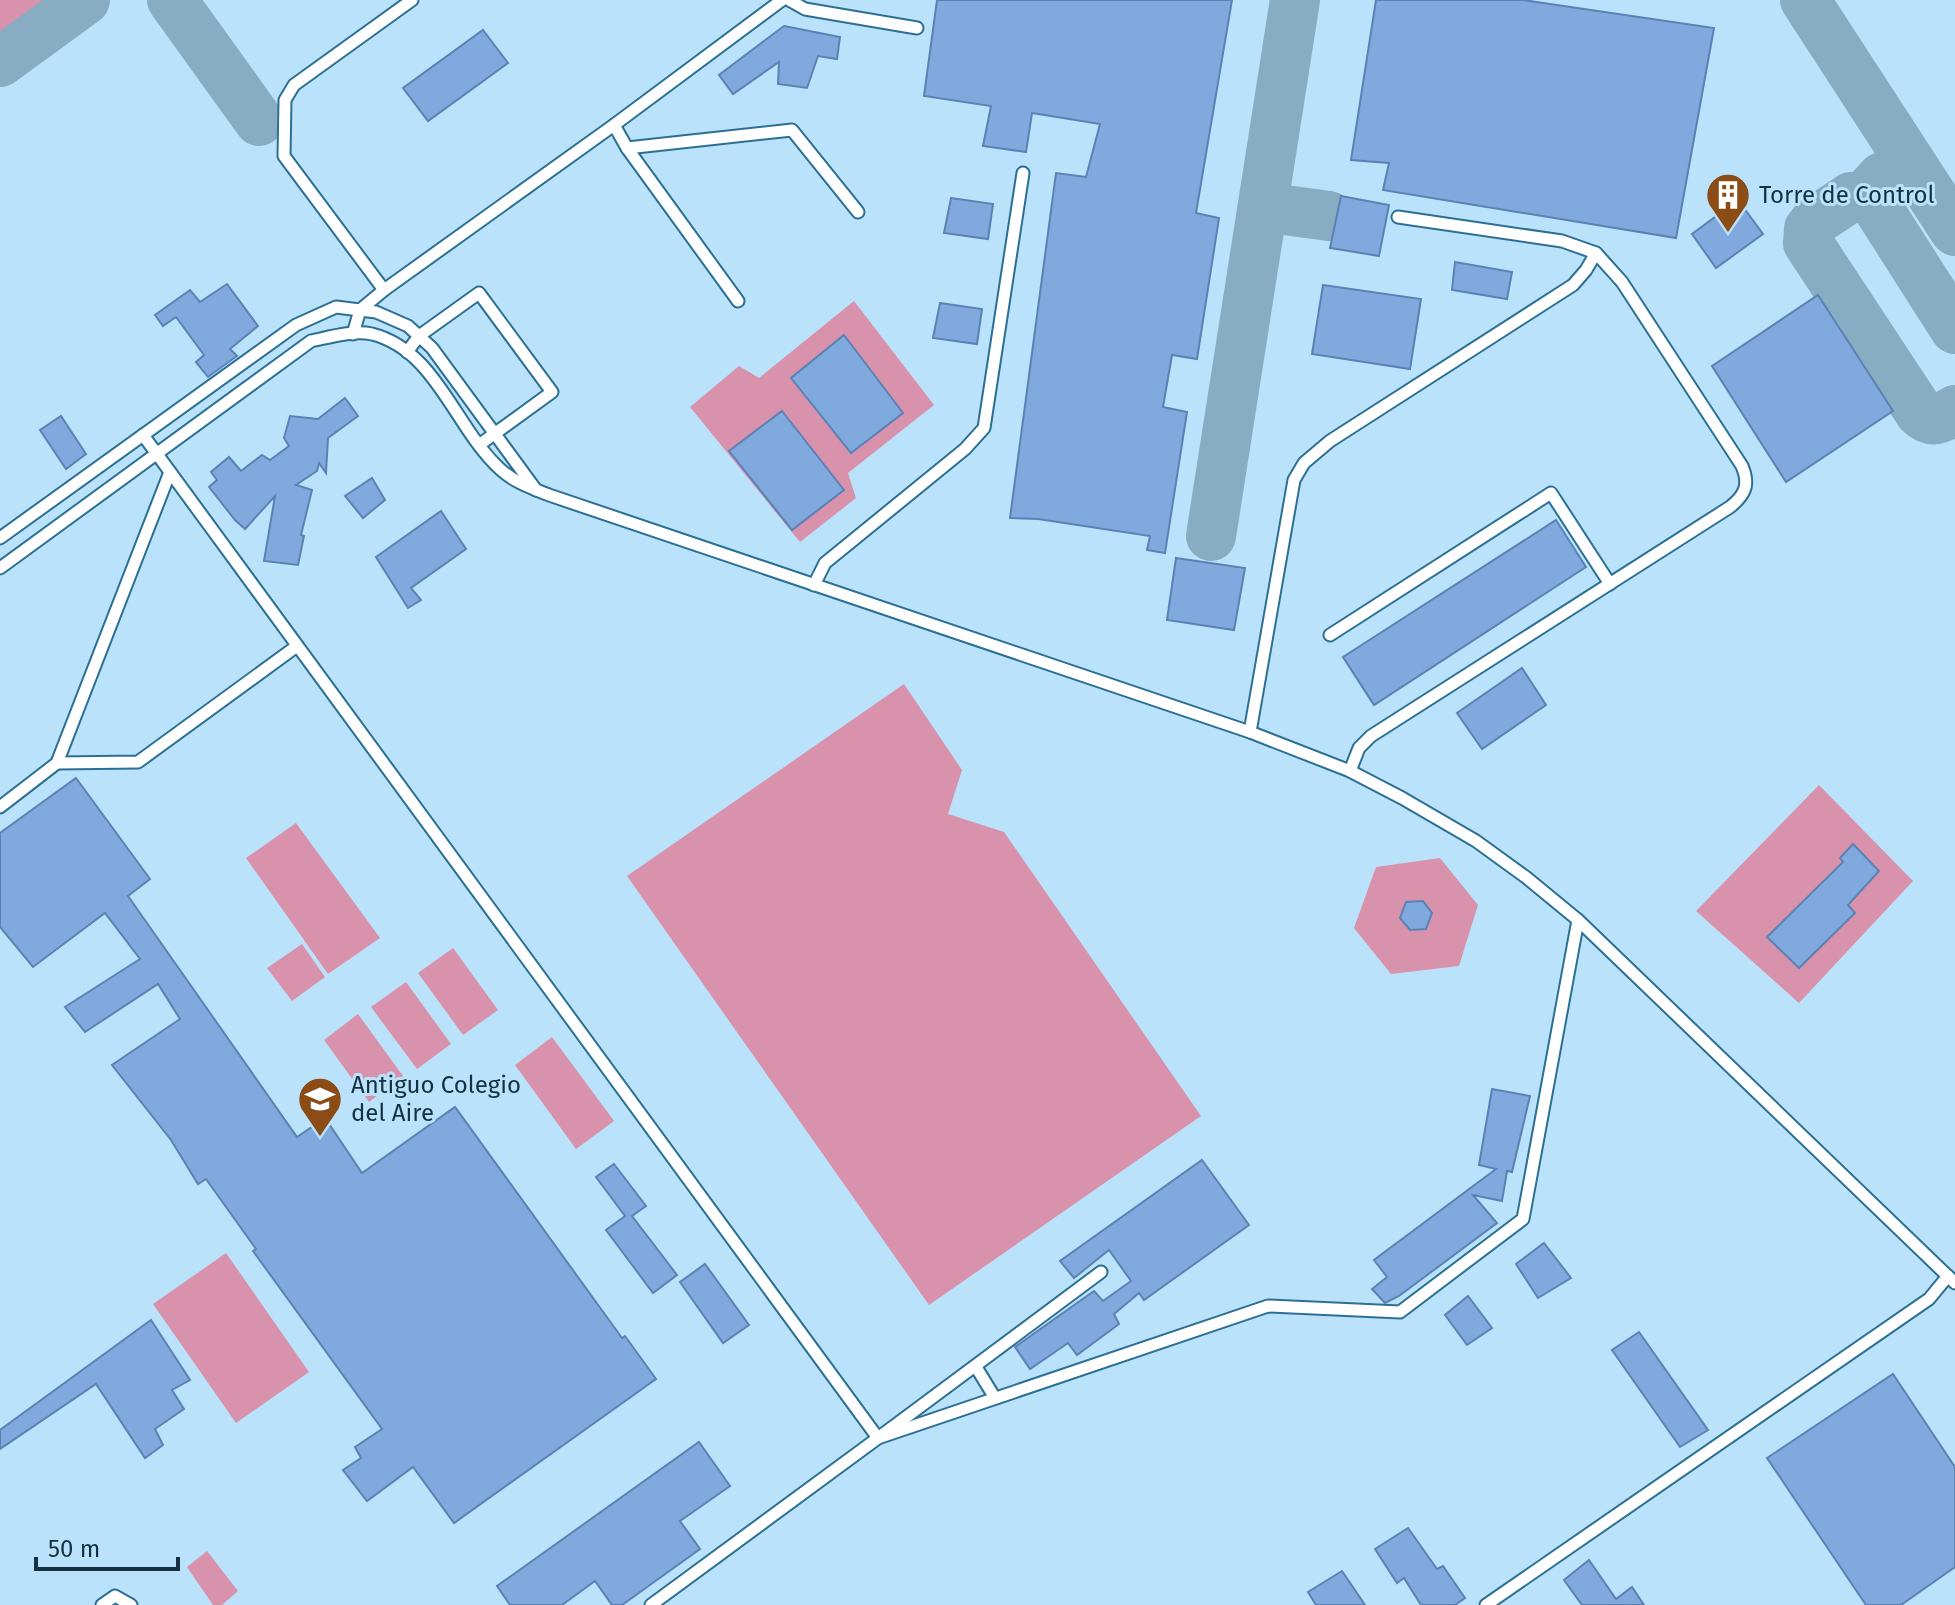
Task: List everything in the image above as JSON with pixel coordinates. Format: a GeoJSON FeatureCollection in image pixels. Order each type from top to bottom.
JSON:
{"type":"FeatureCollection","features":[{"type":"Feature","properties":{"kind":"lane"},"geometry":{"type":"LineString","coordinates":[[384,290],[284,156],[285,100],[294,85],[412,0]]}},
{"type":"Feature","properties":{"kind":"lane"},"geometry":{"type":"LineString","coordinates":[[353,334],[360,310],[384,290],[782,0]]}},
{"type":"Feature","properties":{"kind":"lane"},"geometry":{"type":"LineString","coordinates":[[789,0],[805,9],[917,28]]}},
{"type":"Feature","properties":{"kind":"lane"},"geometry":{"type":"LineString","coordinates":[[614,125],[627,148],[738,301]]}},
{"type":"Feature","properties":{"kind":"lane"},"geometry":{"type":"LineString","coordinates":[[627,148],[792,130],[858,212]]}},
{"type":"Feature","properties":{"kind":"lane"},"geometry":{"type":"LineString","coordinates":[[814,585],[825,563],[965,449],[984,428],[1023,173]]}},
{"type":"Feature","properties":{"kind":"lane"},"geometry":{"type":"LineString","coordinates":[[1350,771],[1359,748],[1371,736],[1730,507],[1745,493],[1747,485],[1742,466],[1622,282],[1596,253],[1562,241],[1398,217]]}},
{"type":"Feature","properties":{"kind":"lane"},"geometry":{"type":"LineString","coordinates":[[1250,732],[1294,480],[1304,463],[1330,441],[1573,285],[1596,253]]}},
{"type":"Feature","properties":{"kind":"lane"},"geometry":{"type":"LineString","coordinates":[[407,352],[419,336],[479,293],[552,392],[479,445]]}},
{"type":"Feature","properties":{"kind":"lane"},"geometry":{"type":"LineString","coordinates":[[0,538],[296,325],[336,307],[376,312],[408,326],[419,336],[432,348],[536,490]]}},
{"type":"Feature","properties":{"kind":"lane"},"geometry":{"type":"LineString","coordinates":[[0,568],[311,341],[369,334],[400,345],[419,362],[479,445],[517,482],[1250,732],[1350,771],[1476,841],[1578,920],[1952,1279],[1929,1299],[1486,1605]]}},
{"type":"Feature","properties":{"kind":"lane"},"geometry":{"type":"LineString","coordinates":[[143,435],[878,1438]]}},
{"type":"Feature","properties":{"kind":"lane"},"geometry":{"type":"LineString","coordinates":[[0,807],[57,763],[170,472]]}},
{"type":"Feature","properties":{"kind":"lane"},"geometry":{"type":"LineString","coordinates":[[1330,635],[1551,493],[1610,584]]}},
{"type":"Feature","properties":{"kind":"lane"},"geometry":{"type":"LineString","coordinates":[[57,763],[138,762],[297,646]]}},
{"type":"Feature","properties":{"kind":"lane"},"geometry":{"type":"LineString","coordinates":[[878,1438],[1268,1306],[1400,1312],[1523,1219],[1578,920]]}},
{"type":"Feature","properties":{"kind":"lane"},"geometry":{"type":"LineString","coordinates":[[651,1605],[1101,1272]]}},
{"type":"Feature","properties":{"kind":"lane"},"geometry":{"type":"LineString","coordinates":[[976,1367],[995,1398]]}},
{"type":"Feature","properties":{"kind":"lane"},"geometry":{"type":"LineString","coordinates":[[102,1605],[115,1596],[131,1605]]}},
{"type":"Feature","properties":{"kind":"shaded area"},"geometry":{"type":"Polygon","coordinates":[[[0,0],[47,0],[0,35],[0,0]]]}},
{"type":"Feature","properties":{"kind":"shaded area"},"geometry":{"type":"Polygon","coordinates":[[[854,301],[934,405],[848,473],[856,498],[800,542],[690,407],[739,366],[759,378],[854,301]]]}},
{"type":"Feature","properties":{"kind":"shaded area"},"geometry":{"type":"Polygon","coordinates":[[[904,684],[962,770],[948,814],[1004,832],[1201,1116],[929,1305],[627,876],[904,684]]]}},
{"type":"Feature","properties":{"kind":"shaded area"},"geometry":{"type":"Polygon","coordinates":[[[1819,785],[1913,881],[1799,1003],[1696,911],[1819,785]]]}},
{"type":"Feature","properties":{"kind":"shaded area"},"geometry":{"type":"Polygon","coordinates":[[[296,823],[380,938],[328,974],[246,858],[296,823]]]}},
{"type":"Feature","properties":{"kind":"shaded area"},"geometry":{"type":"Polygon","coordinates":[[[1440,858],[1478,905],[1459,966],[1391,974],[1354,928],[1376,867],[1440,858]]]}},
{"type":"Feature","properties":{"kind":"shaded area"},"geometry":{"type":"Polygon","coordinates":[[[302,944],[325,977],[292,1001],[267,968],[302,944]]]}},
{"type":"Feature","properties":{"kind":"shaded area"},"geometry":{"type":"Polygon","coordinates":[[[453,948],[498,1010],[463,1035],[418,973],[453,948]]]}},
{"type":"Feature","properties":{"kind":"shaded area"},"geometry":{"type":"Polygon","coordinates":[[[406,982],[451,1044],[417,1069],[371,1007],[406,982]]]}},
{"type":"Feature","properties":{"kind":"shaded area"},"geometry":{"type":"Polygon","coordinates":[[[358,1014],[403,1076],[369,1102],[324,1040],[358,1014]]]}},
{"type":"Feature","properties":{"kind":"shaded area"},"geometry":{"type":"Polygon","coordinates":[[[552,1037],[614,1121],[576,1149],[515,1065],[552,1037]]]}},
{"type":"Feature","properties":{"kind":"shaded area"},"geometry":{"type":"Polygon","coordinates":[[[226,1253],[309,1372],[236,1423],[153,1304],[226,1253]]]}},
{"type":"Feature","properties":{"kind":"shaded area"},"geometry":{"type":"Polygon","coordinates":[[[207,1551],[238,1591],[222,1605],[213,1605],[187,1567],[207,1551]]]}},
{"type":"Feature","properties":{"kind":"building"},"geometry":{"type":"Polygon","coordinates":[[[937,0],[1232,0],[1196,213],[1219,218],[1197,359],[1172,355],[1163,407],[1187,412],[1165,553],[1147,550],[1150,536],[1038,519],[1010,518],[1056,173],[1086,177],[1100,124],[1032,113],[1026,152],[983,146],[991,106],[924,96],[937,0]]]}},
{"type":"Feature","properties":{"kind":"building"},"geometry":{"type":"Polygon","coordinates":[[[1376,0],[1523,0],[1714,28],[1676,238],[1383,190],[1389,163],[1351,160],[1376,0]]]}},
{"type":"Feature","properties":{"kind":"building"},"geometry":{"type":"Polygon","coordinates":[[[784,26],[840,37],[837,59],[818,56],[807,88],[778,84],[779,62],[733,94],[719,75],[784,26]]]}},
{"type":"Feature","properties":{"kind":"building"},"geometry":{"type":"Polygon","coordinates":[[[483,30],[508,63],[428,121],[403,88],[483,30]]]}},
{"type":"Feature","properties":{"kind":"building"},"geometry":{"type":"Polygon","coordinates":[[[1341,196],[1389,205],[1379,256],[1330,248],[1341,196]]]}},
{"type":"Feature","properties":{"kind":"building"},"geometry":{"type":"Polygon","coordinates":[[[951,198],[993,204],[988,239],[944,233],[951,198]]]}},
{"type":"Feature","properties":{"kind":"building","name":"Torre de Control"},"geometry":{"type":"Polygon","coordinates":[[[1738,200],[1763,234],[1716,268],[1692,234],[1738,200]]]}},
{"type":"Feature","properties":{"kind":"building"},"geometry":{"type":"Polygon","coordinates":[[[1455,262],[1512,272],[1507,299],[1452,290],[1455,262]]]}},
{"type":"Feature","properties":{"kind":"building"},"geometry":{"type":"Polygon","coordinates":[[[227,284],[258,326],[230,349],[237,356],[208,377],[196,362],[204,355],[176,317],[163,326],[155,315],[190,290],[200,302],[227,284]]]}},
{"type":"Feature","properties":{"kind":"building"},"geometry":{"type":"Polygon","coordinates":[[[1323,285],[1421,299],[1410,369],[1312,354],[1323,285]]]}},
{"type":"Feature","properties":{"kind":"building"},"geometry":{"type":"Polygon","coordinates":[[[1818,295],[1893,411],[1786,482],[1712,366],[1818,295]]]}},
{"type":"Feature","properties":{"kind":"building"},"geometry":{"type":"Polygon","coordinates":[[[940,303],[982,309],[977,344],[933,338],[940,303]]]}},
{"type":"Feature","properties":{"kind":"building"},"geometry":{"type":"Polygon","coordinates":[[[844,335],[903,413],[851,453],[791,378],[844,335]]]}},
{"type":"Feature","properties":{"kind":"building"},"geometry":{"type":"Polygon","coordinates":[[[345,398],[358,416],[328,438],[326,473],[319,463],[317,471],[296,485],[312,490],[301,535],[304,536],[298,565],[264,561],[275,496],[245,529],[209,487],[217,480],[211,472],[229,457],[241,471],[262,455],[270,460],[289,446],[284,438],[290,416],[318,419],[345,398]]]}},
{"type":"Feature","properties":{"kind":"building"},"geometry":{"type":"Polygon","coordinates":[[[782,411],[844,490],[792,530],[729,451],[782,411]]]}},
{"type":"Feature","properties":{"kind":"building"},"geometry":{"type":"Polygon","coordinates":[[[61,416],[86,454],[66,469],[40,430],[61,416]]]}},
{"type":"Feature","properties":{"kind":"building"},"geometry":{"type":"Polygon","coordinates":[[[372,478],[385,500],[363,518],[345,496],[372,478]]]}},
{"type":"Feature","properties":{"kind":"building"},"geometry":{"type":"Polygon","coordinates":[[[441,511],[466,549],[411,588],[421,600],[408,608],[376,557],[441,511]]]}},
{"type":"Feature","properties":{"kind":"building"},"geometry":{"type":"Polygon","coordinates":[[[1556,520],[1586,567],[1374,705],[1343,657],[1556,520]]]}},
{"type":"Feature","properties":{"kind":"building"},"geometry":{"type":"Polygon","coordinates":[[[1176,558],[1245,568],[1234,630],[1167,620],[1176,558]]]}},
{"type":"Feature","properties":{"kind":"building"},"geometry":{"type":"Polygon","coordinates":[[[1522,668],[1546,705],[1482,749],[1457,713],[1522,668]]]}},
{"type":"Feature","properties":{"kind":"building"},"geometry":{"type":"Polygon","coordinates":[[[76,778],[150,879],[128,896],[297,1137],[325,1118],[362,1173],[455,1107],[622,1338],[625,1336],[656,1379],[454,1523],[413,1467],[367,1501],[343,1470],[361,1458],[355,1447],[382,1429],[253,1251],[256,1249],[206,1179],[198,1184],[171,1140],[112,1065],[180,1019],[158,984],[85,1032],[65,1007],[140,959],[105,913],[33,967],[0,927],[0,833],[76,778]]]}},
{"type":"Feature","properties":{"kind":"building"},"geometry":{"type":"Polygon","coordinates":[[[1853,844],[1879,871],[1848,905],[1855,913],[1799,968],[1767,937],[1843,862],[1840,858],[1853,844]]]}},
{"type":"Feature","properties":{"kind":"building"},"geometry":{"type":"Polygon","coordinates":[[[1423,901],[1432,913],[1426,929],[1410,930],[1400,918],[1406,902],[1423,901]]]}},
{"type":"Feature","properties":{"kind":"building"},"geometry":{"type":"Polygon","coordinates":[[[1492,1089],[1530,1096],[1512,1172],[1507,1171],[1502,1201],[1473,1195],[1497,1223],[1399,1296],[1385,1303],[1372,1289],[1387,1277],[1374,1260],[1496,1169],[1479,1165],[1492,1089]]]}},
{"type":"Feature","properties":{"kind":"building"},"geometry":{"type":"Polygon","coordinates":[[[1202,1160],[1249,1225],[1144,1300],[1139,1293],[1114,1314],[1119,1324],[1077,1355],[1068,1343],[1030,1369],[1015,1347],[1094,1291],[1103,1301],[1131,1281],[1109,1250],[1074,1278],[1060,1261],[1202,1160]]]}},
{"type":"Feature","properties":{"kind":"building"},"geometry":{"type":"Polygon","coordinates":[[[614,1164],[646,1206],[632,1216],[677,1275],[653,1293],[606,1230],[625,1216],[596,1177],[614,1164]]]}},
{"type":"Feature","properties":{"kind":"building"},"geometry":{"type":"Polygon","coordinates":[[[1544,1243],[1571,1278],[1538,1298],[1516,1264],[1544,1243]]]}},
{"type":"Feature","properties":{"kind":"building"},"geometry":{"type":"Polygon","coordinates":[[[705,1264],[749,1325],[723,1343],[680,1282],[705,1264]]]}},
{"type":"Feature","properties":{"kind":"building"},"geometry":{"type":"Polygon","coordinates":[[[1468,1296],[1492,1328],[1467,1345],[1445,1315],[1468,1296]]]}},
{"type":"Feature","properties":{"kind":"building"},"geometry":{"type":"Polygon","coordinates":[[[151,1320],[190,1380],[172,1390],[184,1409],[155,1429],[163,1445],[145,1458],[96,1384],[0,1449],[0,1430],[151,1320]]]}},
{"type":"Feature","properties":{"kind":"building"},"geometry":{"type":"Polygon","coordinates":[[[1639,1332],[1708,1430],[1680,1447],[1612,1350],[1639,1332]]]}},
{"type":"Feature","properties":{"kind":"building"},"geometry":{"type":"Polygon","coordinates":[[[1893,1374],[1955,1467],[1955,1567],[1901,1605],[1866,1605],[1767,1458],[1893,1374]]]}},
{"type":"Feature","properties":{"kind":"building"},"geometry":{"type":"Polygon","coordinates":[[[699,1442],[730,1486],[680,1521],[700,1549],[622,1605],[612,1605],[595,1581],[562,1605],[510,1605],[497,1586],[699,1442]]]}},
{"type":"Feature","properties":{"kind":"building"},"geometry":{"type":"Polygon","coordinates":[[[1408,1528],[1437,1569],[1443,1566],[1465,1598],[1455,1605],[1421,1605],[1404,1578],[1397,1583],[1375,1549],[1408,1528]]]}},
{"type":"Feature","properties":{"kind":"building"},"geometry":{"type":"Polygon","coordinates":[[[1589,1560],[1616,1599],[1632,1587],[1644,1605],[1582,1605],[1564,1580],[1589,1560]]]}},
{"type":"Feature","properties":{"kind":"building"},"geometry":{"type":"Polygon","coordinates":[[[1342,1571],[1365,1605],[1316,1605],[1308,1592],[1342,1571]]]}},
{"type":"Feature","properties":{"kind":"taxiway"},"geometry":{"type":"LineString","coordinates":[[0,62],[85,0]]}},
{"type":"Feature","properties":{"kind":"taxiway"},"geometry":{"type":"LineString","coordinates":[[172,0],[259,121]]}},
{"type":"Feature","properties":{"kind":"taxiway"},"geometry":{"type":"LineString","coordinates":[[1211,536],[1295,0]]}},
{"type":"Feature","properties":{"kind":"taxiway"},"geometry":{"type":"LineString","coordinates":[[1805,0],[1955,231]]}},
{"type":"Feature","properties":{"kind":"taxiway"},"geometry":{"type":"LineString","coordinates":[[1882,177],[1872,188],[1872,199],[1955,329]]}},
{"type":"Feature","properties":{"kind":"taxiway"},"geometry":{"type":"LineString","coordinates":[[1874,203],[1865,197],[1851,197],[1815,221],[1809,229],[1808,243],[1920,413],[1933,419],[1942,418],[1955,410]]}},
{"type":"Feature","properties":{"kind":"taxiway"},"geometry":{"type":"LineString","coordinates":[[1263,207],[1329,216]]}},
{"type":"Feature","properties":{"kind":"place","name":"Torre de Control"},"geometry":{"type":"Point","coordinates":[1728,234]}},
{"type":"Feature","properties":{"kind":"place","name":"Antiguo Colegio del Aire"},"geometry":{"type":"Point","coordinates":[320,1138]}}]}
